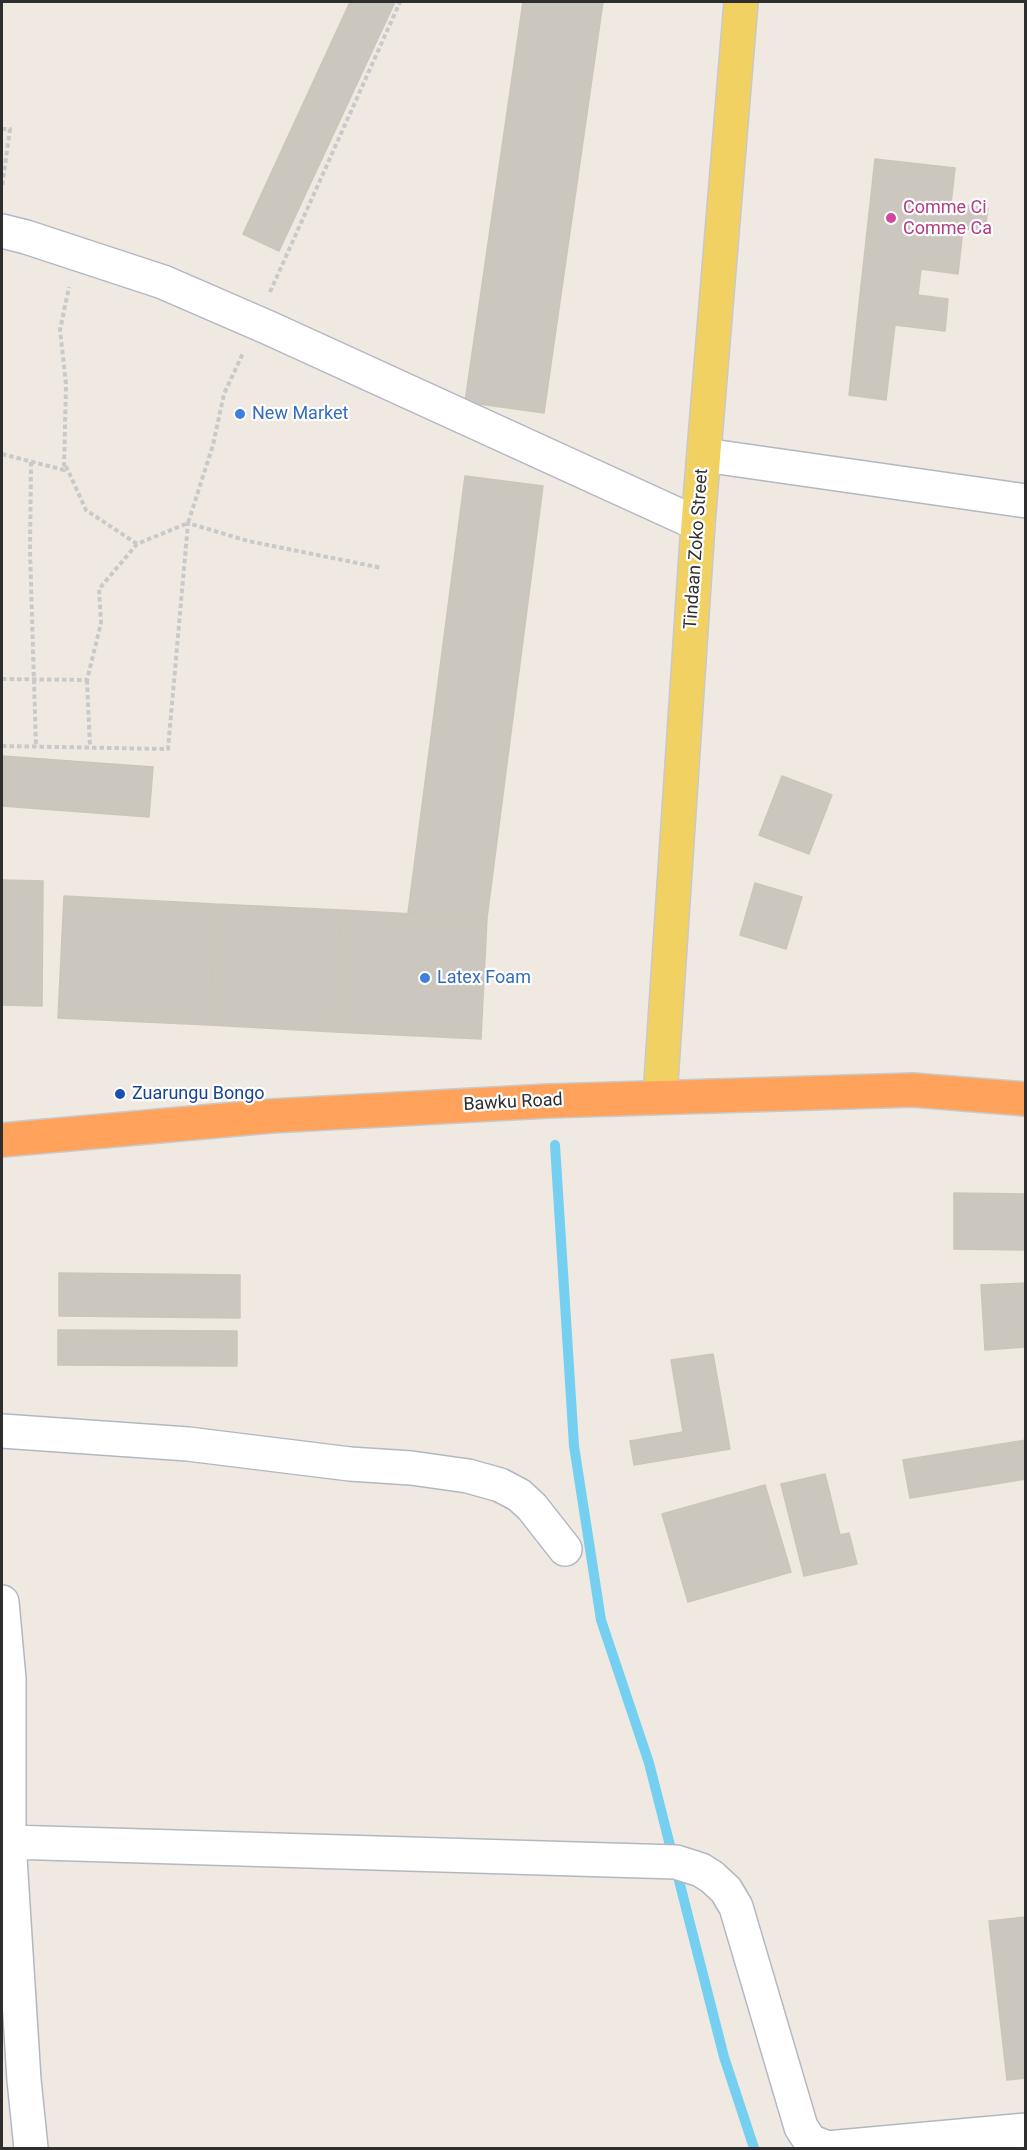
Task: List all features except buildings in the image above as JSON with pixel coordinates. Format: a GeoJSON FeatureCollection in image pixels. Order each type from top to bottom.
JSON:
{"type":"FeatureCollection","features":[{"type":"Feature","properties":{"kind":"highway","name":"Bawku Road"},"geometry":{"type":"LineString","coordinates":[[2,1140],[271,1116],[548,1101],[913,1090],[1026,1099]]}},
{"type":"Feature","properties":{"kind":"main road","name":"Tindaan Zoko Street"},"geometry":{"type":"LineString","coordinates":[[660,1097],[698,524],[741,2]]}},
{"type":"Feature","properties":{"kind":"street"},"geometry":{"type":"LineString","coordinates":[[2,231],[163,282],[256,322],[698,524]]}},
{"type":"Feature","properties":{"kind":"street"},"geometry":{"type":"LineString","coordinates":[[704,455],[1026,501]]}},
{"type":"Feature","properties":{"kind":"street"},"geometry":{"type":"LineString","coordinates":[[2,1431],[188,1444],[468,1476],[500,1485],[519,1495],[565,1549]]}},
{"type":"Feature","properties":{"kind":"street"},"geometry":{"type":"LineString","coordinates":[[2,1602],[9,1679],[13,2084],[31,2148]]}},
{"type":"Feature","properties":{"kind":"street"},"geometry":{"type":"LineString","coordinates":[[9,1842],[676,1862],[701,1870],[712,1877],[726,1890],[736,1907],[801,2127],[810,2141],[827,2148],[1026,2130]]}},
{"type":"Feature","properties":{"kind":"path"},"geometry":{"type":"LineString","coordinates":[[2,746],[168,749],[188,523],[213,445],[224,394],[400,2]]}},
{"type":"Feature","properties":{"kind":"path"},"geometry":{"type":"LineString","coordinates":[[2,129],[9,129],[2,187]]}},
{"type":"Feature","properties":{"kind":"path"},"geometry":{"type":"LineString","coordinates":[[2,454],[64,470],[66,384],[60,330],[69,284]]}},
{"type":"Feature","properties":{"kind":"path"},"geometry":{"type":"LineString","coordinates":[[31,462],[30,551],[36,747]]}},
{"type":"Feature","properties":{"kind":"path"},"geometry":{"type":"LineString","coordinates":[[64,462],[86,510],[137,544]]}},
{"type":"Feature","properties":{"kind":"path"},"geometry":{"type":"LineString","coordinates":[[90,747],[87,680],[100,622],[99,589],[137,544],[188,523],[248,541],[382,568]]}},
{"type":"Feature","properties":{"kind":"path"},"geometry":{"type":"LineString","coordinates":[[2,679],[87,680]]}},
{"type":"Feature","properties":{"kind":"waterway"},"geometry":{"type":"LineString","coordinates":[[555,1145],[574,1446],[601,1620],[649,1763],[724,2057],[754,2148]]}},
{"type":"Feature","properties":{"kind":"place","name":"Comme Ci Comme Ca"},"geometry":{"type":"Point","coordinates":[891,218]}},
{"type":"Feature","properties":{"kind":"place","name":"New Market"},"geometry":{"type":"Point","coordinates":[240,414]}},
{"type":"Feature","properties":{"kind":"place","name":"Latex Foam"},"geometry":{"type":"Point","coordinates":[425,978]}},
{"type":"Feature","properties":{"kind":"place","name":"Zuarungu Bongo"},"geometry":{"type":"Point","coordinates":[120,1094]}}]}
